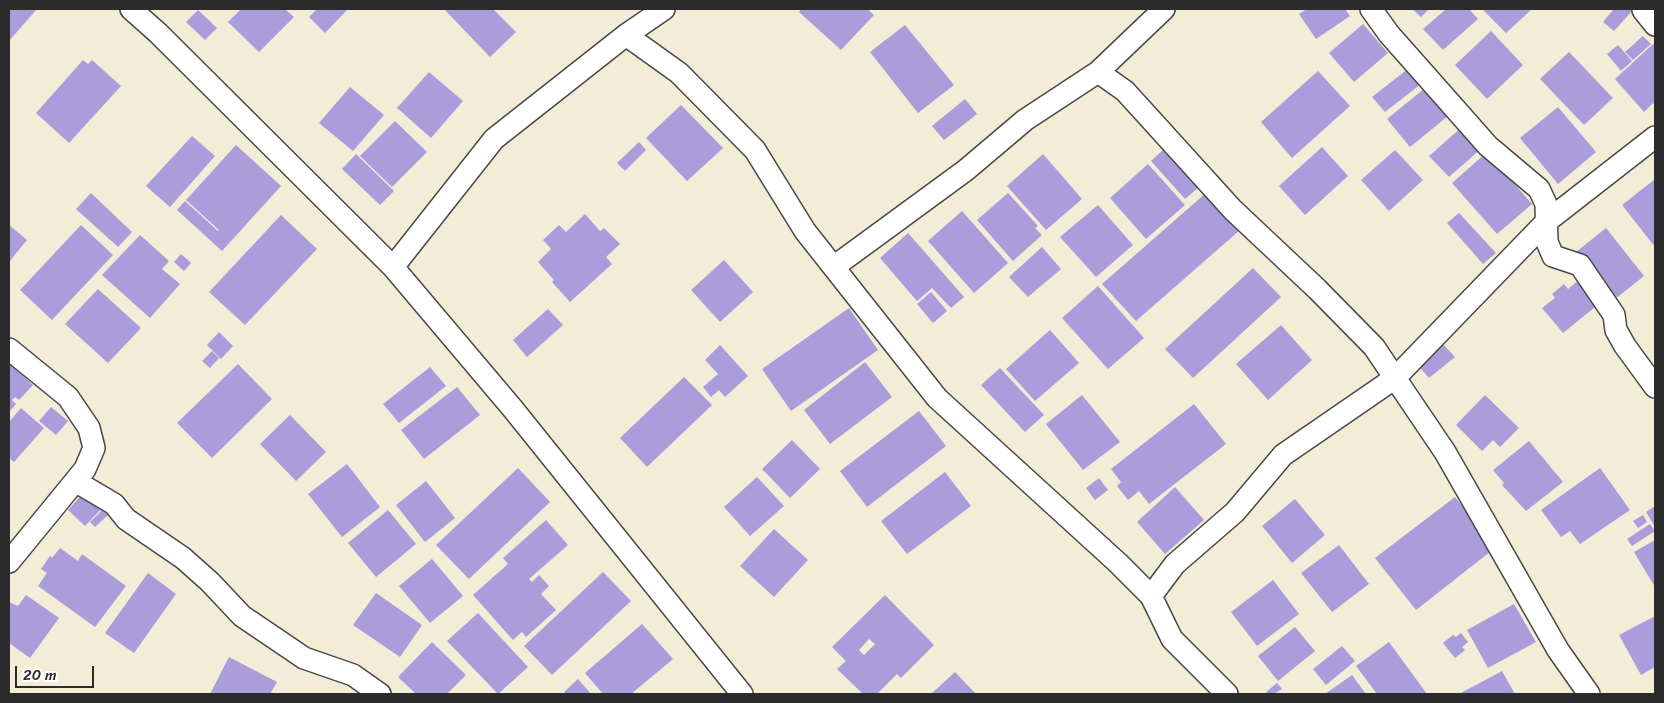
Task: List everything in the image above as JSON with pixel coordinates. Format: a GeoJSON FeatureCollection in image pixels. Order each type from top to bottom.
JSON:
{"type":"FeatureCollection","features":[{"type":"Feature","properties":{"kind":"street"},"geometry":{"type":"LineString","coordinates":[[131,9],[158,32],[393,267],[513,409],[742,694]]}},
{"type":"Feature","properties":{"kind":"street"},"geometry":{"type":"LineString","coordinates":[[393,267],[494,139],[626,35],[664,9]]}},
{"type":"Feature","properties":{"kind":"street"},"geometry":{"type":"LineString","coordinates":[[835,266],[966,170],[1025,120],[1098,72],[1164,9]]}},
{"type":"Feature","properties":{"kind":"street"},"geometry":{"type":"LineString","coordinates":[[1371,9],[1389,34],[1488,146],[1540,189],[1546,204],[1547,242],[1553,256],[1580,265],[1614,315],[1616,330],[1625,346],[1655,387]]}},
{"type":"Feature","properties":{"kind":"street"},"geometry":{"type":"LineString","coordinates":[[626,35],[686,79],[755,150],[805,231],[835,266],[937,398],[1118,563],[1151,596],[1172,639],[1227,694]]}},
{"type":"Feature","properties":{"kind":"street"},"geometry":{"type":"LineString","coordinates":[[1098,72],[1125,92],[1233,210],[1374,347],[1445,452],[1558,650],[1588,694]]}},
{"type":"Feature","properties":{"kind":"street"},"geometry":{"type":"LineString","coordinates":[[1151,596],[1175,564],[1235,512],[1283,455],[1396,378],[1546,222],[1655,137]]}},
{"type":"Feature","properties":{"kind":"street"},"geometry":{"type":"LineString","coordinates":[[9,349],[68,397],[89,428],[94,448],[85,468],[9,562]]}},
{"type":"Feature","properties":{"kind":"street"},"geometry":{"type":"LineString","coordinates":[[75,481],[114,504],[126,519],[183,558],[210,582],[242,616],[304,658],[353,675],[380,694]]}},
{"type":"Feature","properties":{"kind":"building"},"geometry":{"type":"Polygon","coordinates":[[[9,9],[37,9],[9,41],[9,9]]]}},
{"type":"Feature","properties":{"kind":"building"},"geometry":{"type":"Polygon","coordinates":[[[241,9],[285,9],[294,17],[259,52],[228,22],[241,9]]]}},
{"type":"Feature","properties":{"kind":"building"},"geometry":{"type":"Polygon","coordinates":[[[317,9],[348,9],[325,33],[309,17],[317,9]]]}},
{"type":"Feature","properties":{"kind":"building"},"geometry":{"type":"Polygon","coordinates":[[[444,9],[493,9],[516,32],[490,57],[444,9]]]}},
{"type":"Feature","properties":{"kind":"building"},"geometry":{"type":"Polygon","coordinates":[[[801,9],[867,9],[874,15],[841,50],[799,12],[801,9]]]}},
{"type":"Feature","properties":{"kind":"building"},"geometry":{"type":"Polygon","coordinates":[[[1307,9],[1345,9],[1350,16],[1316,39],[1299,14],[1307,9]]]}},
{"type":"Feature","properties":{"kind":"building"},"geometry":{"type":"Polygon","coordinates":[[[1412,9],[1429,9],[1421,17],[1412,9]]]}},
{"type":"Feature","properties":{"kind":"building"},"geometry":{"type":"Polygon","coordinates":[[[1446,9],[1469,9],[1478,19],[1443,50],[1423,29],[1446,9]]]}},
{"type":"Feature","properties":{"kind":"building"},"geometry":{"type":"Polygon","coordinates":[[[1482,9],[1532,9],[1506,33],[1482,9]]]}},
{"type":"Feature","properties":{"kind":"building"},"geometry":{"type":"Polygon","coordinates":[[[1614,9],[1633,10],[1614,31],[1603,22],[1614,9]]]}},
{"type":"Feature","properties":{"kind":"building"},"geometry":{"type":"Polygon","coordinates":[[[198,10],[217,28],[205,40],[186,22],[198,10]]]}},
{"type":"Feature","properties":{"kind":"building"},"geometry":{"type":"Polygon","coordinates":[[[1363,24],[1388,53],[1354,82],[1329,53],[1363,24]]]}},
{"type":"Feature","properties":{"kind":"building"},"geometry":{"type":"Polygon","coordinates":[[[905,25],[954,85],[918,113],[870,52],[905,25]]]}},
{"type":"Feature","properties":{"kind":"building"},"geometry":{"type":"Polygon","coordinates":[[[1491,31],[1523,65],[1487,99],[1455,65],[1491,31]]]}},
{"type":"Feature","properties":{"kind":"building"},"geometry":{"type":"Polygon","coordinates":[[[1643,36],[1651,44],[1633,60],[1625,52],[1643,36]]]}},
{"type":"Feature","properties":{"kind":"building"},"geometry":{"type":"Polygon","coordinates":[[[1653,44],[1655,46],[1655,106],[1653,103],[1644,112],[1615,79],[1653,44]]]}},
{"type":"Feature","properties":{"kind":"building"},"geometry":{"type":"Polygon","coordinates":[[[1618,45],[1632,61],[1621,71],[1607,54],[1618,45]]]}},
{"type":"Feature","properties":{"kind":"building"},"geometry":{"type":"Polygon","coordinates":[[[1569,52],[1613,98],[1584,125],[1540,79],[1569,52]]]}},
{"type":"Feature","properties":{"kind":"building"},"geometry":{"type":"Polygon","coordinates":[[[83,60],[88,64],[92,60],[121,86],[69,143],[36,113],[83,60]]]}},
{"type":"Feature","properties":{"kind":"building"},"geometry":{"type":"Polygon","coordinates":[[[1409,68],[1421,84],[1385,112],[1372,97],[1409,68]]]}},
{"type":"Feature","properties":{"kind":"building"},"geometry":{"type":"Polygon","coordinates":[[[1318,71],[1350,106],[1292,158],[1261,122],[1318,71]]]}},
{"type":"Feature","properties":{"kind":"building"},"geometry":{"type":"Polygon","coordinates":[[[429,72],[463,101],[431,138],[397,108],[429,72]]]}},
{"type":"Feature","properties":{"kind":"building"},"geometry":{"type":"Polygon","coordinates":[[[350,87],[384,115],[353,151],[319,123],[350,87]]]}},
{"type":"Feature","properties":{"kind":"building"},"geometry":{"type":"Polygon","coordinates":[[[1425,88],[1448,116],[1410,147],[1387,119],[1425,88]]]}},
{"type":"Feature","properties":{"kind":"building"},"geometry":{"type":"Polygon","coordinates":[[[965,99],[977,114],[944,140],[932,126],[965,99]]]}},
{"type":"Feature","properties":{"kind":"building"},"geometry":{"type":"Polygon","coordinates":[[[681,105],[723,148],[687,181],[646,138],[681,105]]]}},
{"type":"Feature","properties":{"kind":"building"},"geometry":{"type":"Polygon","coordinates":[[[1558,107],[1596,152],[1558,184],[1520,138],[1558,107]]]}},
{"type":"Feature","properties":{"kind":"building"},"geometry":{"type":"Polygon","coordinates":[[[395,121],[427,152],[392,187],[360,156],[395,121]]]}},
{"type":"Feature","properties":{"kind":"building"},"geometry":{"type":"Polygon","coordinates":[[[1463,126],[1482,148],[1449,177],[1429,156],[1463,126]]]}},
{"type":"Feature","properties":{"kind":"building"},"geometry":{"type":"Polygon","coordinates":[[[192,136],[215,156],[170,207],[146,186],[192,136]]]}},
{"type":"Feature","properties":{"kind":"building"},"geometry":{"type":"Polygon","coordinates":[[[639,142],[646,150],[625,171],[617,163],[639,142]]]}},
{"type":"Feature","properties":{"kind":"building"},"geometry":{"type":"Polygon","coordinates":[[[236,145],[281,186],[222,251],[177,210],[185,201],[219,230],[186,200],[236,145]]]}},
{"type":"Feature","properties":{"kind":"building"},"geometry":{"type":"Polygon","coordinates":[[[1322,147],[1348,176],[1305,215],[1279,186],[1322,147]]]}},
{"type":"Feature","properties":{"kind":"building"},"geometry":{"type":"Polygon","coordinates":[[[1163,150],[1198,188],[1185,199],[1151,161],[1163,150]]]}},
{"type":"Feature","properties":{"kind":"building"},"geometry":{"type":"Polygon","coordinates":[[[1395,150],[1423,180],[1389,211],[1361,180],[1395,150]]]}},
{"type":"Feature","properties":{"kind":"building"},"geometry":{"type":"Polygon","coordinates":[[[1487,152],[1532,204],[1497,234],[1452,183],[1487,152]]]}},
{"type":"Feature","properties":{"kind":"building"},"geometry":{"type":"Polygon","coordinates":[[[356,154],[394,191],[380,205],[342,169],[356,154]]]}},
{"type":"Feature","properties":{"kind":"building"},"geometry":{"type":"Polygon","coordinates":[[[1043,154],[1082,199],[1046,230],[1007,186],[1043,154]]]}},
{"type":"Feature","properties":{"kind":"building"},"geometry":{"type":"Polygon","coordinates":[[[1148,164],[1185,205],[1146,239],[1110,198],[1148,164]]]}},
{"type":"Feature","properties":{"kind":"building"},"geometry":{"type":"Polygon","coordinates":[[[1655,181],[1655,247],[1622,205],[1655,181]]]}},
{"type":"Feature","properties":{"kind":"building"},"geometry":{"type":"Polygon","coordinates":[[[1207,192],[1240,230],[1136,321],[1102,284],[1207,192]]]}},
{"type":"Feature","properties":{"kind":"building"},"geometry":{"type":"Polygon","coordinates":[[[91,193],[132,232],[118,247],[76,209],[91,193]]]}},
{"type":"Feature","properties":{"kind":"building"},"geometry":{"type":"Polygon","coordinates":[[[1008,193],[1038,226],[1035,228],[1042,235],[1013,261],[977,220],[1008,193]]]}},
{"type":"Feature","properties":{"kind":"building"},"geometry":{"type":"Polygon","coordinates":[[[1098,205],[1133,245],[1096,277],[1060,237],[1098,205]]]}},
{"type":"Feature","properties":{"kind":"building"},"geometry":{"type":"Polygon","coordinates":[[[962,211],[1008,263],[974,293],[928,241],[962,211]]]}},
{"type":"Feature","properties":{"kind":"building"},"geometry":{"type":"Polygon","coordinates":[[[1459,213],[1496,253],[1483,264],[1447,223],[1459,213]]]}},
{"type":"Feature","properties":{"kind":"building"},"geometry":{"type":"Polygon","coordinates":[[[585,214],[600,231],[604,228],[620,244],[606,257],[612,264],[570,302],[552,282],[554,280],[538,262],[551,249],[543,240],[559,225],[566,232],[585,214]]]}},
{"type":"Feature","properties":{"kind":"building"},"geometry":{"type":"Polygon","coordinates":[[[281,215],[317,249],[245,325],[209,292],[281,215]]]}},
{"type":"Feature","properties":{"kind":"building"},"geometry":{"type":"Polygon","coordinates":[[[9,225],[27,240],[9,262],[9,225]]]}},
{"type":"Feature","properties":{"kind":"building"},"geometry":{"type":"Polygon","coordinates":[[[81,225],[113,255],[52,320],[20,290],[81,225]]]}},
{"type":"Feature","properties":{"kind":"building"},"geometry":{"type":"Polygon","coordinates":[[[1606,228],[1644,276],[1615,299],[1576,252],[1606,228]]]}},
{"type":"Feature","properties":{"kind":"building"},"geometry":{"type":"Polygon","coordinates":[[[908,233],[964,297],[951,308],[932,288],[917,301],[880,258],[908,233]]]}},
{"type":"Feature","properties":{"kind":"building"},"geometry":{"type":"Polygon","coordinates":[[[140,235],[169,261],[162,269],[180,284],[150,318],[102,275],[140,235]]]}},
{"type":"Feature","properties":{"kind":"building"},"geometry":{"type":"Polygon","coordinates":[[[1042,247],[1061,269],[1028,297],[1009,277],[1042,247]]]}},
{"type":"Feature","properties":{"kind":"building"},"geometry":{"type":"Polygon","coordinates":[[[181,254],[191,263],[184,271],[174,262],[181,254]]]}},
{"type":"Feature","properties":{"kind":"building"},"geometry":{"type":"Polygon","coordinates":[[[724,260],[753,292],[720,322],[691,290],[724,260]]]}},
{"type":"Feature","properties":{"kind":"building"},"geometry":{"type":"Polygon","coordinates":[[[1253,268],[1281,297],[1193,378],[1165,349],[1253,268]]]}},
{"type":"Feature","properties":{"kind":"building"},"geometry":{"type":"Polygon","coordinates":[[[1580,279],[1600,303],[1563,333],[1542,308],[1555,298],[1552,294],[1564,284],[1568,289],[1580,279]]]}},
{"type":"Feature","properties":{"kind":"building"},"geometry":{"type":"Polygon","coordinates":[[[1098,286],[1144,338],[1108,369],[1062,318],[1098,286]]]}},
{"type":"Feature","properties":{"kind":"building"},"geometry":{"type":"Polygon","coordinates":[[[98,289],[141,328],[108,363],[65,324],[98,289]]]}},
{"type":"Feature","properties":{"kind":"building"},"geometry":{"type":"Polygon","coordinates":[[[931,292],[947,311],[933,323],[917,304],[931,292]]]}},
{"type":"Feature","properties":{"kind":"building"},"geometry":{"type":"Polygon","coordinates":[[[849,308],[878,350],[791,411],[762,369],[849,308]]]}},
{"type":"Feature","properties":{"kind":"building"},"geometry":{"type":"Polygon","coordinates":[[[548,309],[563,325],[527,357],[513,340],[548,309]]]}},
{"type":"Feature","properties":{"kind":"building"},"geometry":{"type":"Polygon","coordinates":[[[1281,325],[1312,360],[1268,400],[1236,364],[1281,325]]]}},
{"type":"Feature","properties":{"kind":"building"},"geometry":{"type":"Polygon","coordinates":[[[1050,330],[1079,363],[1035,401],[1006,369],[1050,330]]]}},
{"type":"Feature","properties":{"kind":"building"},"geometry":{"type":"Polygon","coordinates":[[[219,332],[233,346],[221,359],[207,345],[219,332]]]}},
{"type":"Feature","properties":{"kind":"building"},"geometry":{"type":"Polygon","coordinates":[[[1441,342],[1455,357],[1429,378],[1416,363],[1441,342]]]}},
{"type":"Feature","properties":{"kind":"building"},"geometry":{"type":"Polygon","coordinates":[[[720,345],[748,376],[725,397],[719,390],[711,397],[703,387],[718,374],[705,360],[720,345]]]}},
{"type":"Feature","properties":{"kind":"building"},"geometry":{"type":"Polygon","coordinates":[[[212,351],[219,358],[210,368],[202,361],[212,351]]]}},
{"type":"Feature","properties":{"kind":"building"},"geometry":{"type":"Polygon","coordinates":[[[865,362],[892,397],[830,444],[804,410],[865,362]]]}},
{"type":"Feature","properties":{"kind":"building"},"geometry":{"type":"Polygon","coordinates":[[[9,363],[33,385],[19,400],[15,397],[12,400],[16,404],[9,412],[9,363]]]}},
{"type":"Feature","properties":{"kind":"building"},"geometry":{"type":"Polygon","coordinates":[[[238,364],[272,399],[212,458],[177,423],[238,364]]]}},
{"type":"Feature","properties":{"kind":"building"},"geometry":{"type":"Polygon","coordinates":[[[430,367],[446,386],[399,423],[383,404],[430,367]]]}},
{"type":"Feature","properties":{"kind":"building"},"geometry":{"type":"Polygon","coordinates":[[[1000,368],[1044,415],[1025,432],[981,385],[1000,368]]]}},
{"type":"Feature","properties":{"kind":"building"},"geometry":{"type":"Polygon","coordinates":[[[684,377],[712,405],[647,467],[620,438],[684,377]]]}},
{"type":"Feature","properties":{"kind":"building"},"geometry":{"type":"Polygon","coordinates":[[[457,387],[480,415],[424,459],[401,430],[457,387]]]}},
{"type":"Feature","properties":{"kind":"building"},"geometry":{"type":"Polygon","coordinates":[[[1082,395],[1120,442],[1083,470],[1046,424],[1082,395]]]}},
{"type":"Feature","properties":{"kind":"building"},"geometry":{"type":"Polygon","coordinates":[[[1485,395],[1519,428],[1500,447],[1493,440],[1482,451],[1456,425],[1485,395]]]}},
{"type":"Feature","properties":{"kind":"building"},"geometry":{"type":"Polygon","coordinates":[[[1194,404],[1226,444],[1149,504],[1139,491],[1128,500],[1117,486],[1121,482],[1111,469],[1194,404]]]}},
{"type":"Feature","properties":{"kind":"building"},"geometry":{"type":"Polygon","coordinates":[[[51,407],[68,421],[56,435],[39,421],[51,407]]]}},
{"type":"Feature","properties":{"kind":"building"},"geometry":{"type":"Polygon","coordinates":[[[21,408],[44,428],[14,462],[9,458],[9,422],[21,408]]]}},
{"type":"Feature","properties":{"kind":"building"},"geometry":{"type":"Polygon","coordinates":[[[919,411],[946,446],[867,507],[840,471],[919,411]]]}},
{"type":"Feature","properties":{"kind":"building"},"geometry":{"type":"Polygon","coordinates":[[[290,415],[326,452],[296,481],[260,444],[290,415]]]}},
{"type":"Feature","properties":{"kind":"building"},"geometry":{"type":"Polygon","coordinates":[[[792,440],[820,469],[790,498],[762,469],[792,440]]]}},
{"type":"Feature","properties":{"kind":"building"},"geometry":{"type":"Polygon","coordinates":[[[1529,441],[1563,482],[1526,511],[1502,485],[1504,483],[1493,470],[1529,441]]]}},
{"type":"Feature","properties":{"kind":"building"},"geometry":{"type":"Polygon","coordinates":[[[347,464],[380,507],[342,537],[308,494],[347,464]]]}},
{"type":"Feature","properties":{"kind":"building"},"geometry":{"type":"Polygon","coordinates":[[[518,468],[550,502],[469,579],[436,545],[518,468]]]}},
{"type":"Feature","properties":{"kind":"building"},"geometry":{"type":"Polygon","coordinates":[[[1600,468],[1630,510],[1580,544],[1570,531],[1561,537],[1541,510],[1600,468]]]}},
{"type":"Feature","properties":{"kind":"building"},"geometry":{"type":"Polygon","coordinates":[[[945,472],[971,506],[907,554],[881,521],[945,472]]]}},
{"type":"Feature","properties":{"kind":"building"},"geometry":{"type":"Polygon","coordinates":[[[757,477],[784,506],[750,536],[724,507],[757,477]]]}},
{"type":"Feature","properties":{"kind":"building"},"geometry":{"type":"Polygon","coordinates":[[[1099,478],[1108,490],[1095,500],[1086,488],[1099,478]]]}},
{"type":"Feature","properties":{"kind":"building"},"geometry":{"type":"Polygon","coordinates":[[[426,481],[455,518],[425,542],[396,505],[426,481]]]}},
{"type":"Feature","properties":{"kind":"building"},"geometry":{"type":"Polygon","coordinates":[[[1175,487],[1204,520],[1165,554],[1137,522],[1175,487]]]}},
{"type":"Feature","properties":{"kind":"building"},"geometry":{"type":"Polygon","coordinates":[[[85,491],[103,507],[85,526],[68,510],[85,491]]]}},
{"type":"Feature","properties":{"kind":"building"},"geometry":{"type":"Polygon","coordinates":[[[1455,497],[1495,548],[1416,610],[1375,558],[1455,497]]]}},
{"type":"Feature","properties":{"kind":"building"},"geometry":{"type":"Polygon","coordinates":[[[1295,499],[1325,535],[1292,563],[1262,526],[1295,499]]]}},
{"type":"Feature","properties":{"kind":"building"},"geometry":{"type":"Polygon","coordinates":[[[1655,506],[1655,527],[1646,512],[1655,506]]]}},
{"type":"Feature","properties":{"kind":"building"},"geometry":{"type":"Polygon","coordinates":[[[102,510],[108,515],[95,527],[90,522],[102,510]]]}},
{"type":"Feature","properties":{"kind":"building"},"geometry":{"type":"Polygon","coordinates":[[[388,510],[416,544],[376,577],[348,543],[388,510]]]}},
{"type":"Feature","properties":{"kind":"building"},"geometry":{"type":"Polygon","coordinates":[[[1643,515],[1647,522],[1638,528],[1633,521],[1643,515]]]}},
{"type":"Feature","properties":{"kind":"building"},"geometry":{"type":"Polygon","coordinates":[[[546,520],[568,545],[529,579],[532,582],[539,575],[549,586],[541,594],[556,610],[526,637],[522,632],[513,640],[473,595],[508,564],[503,558],[546,520]]]}},
{"type":"Feature","properties":{"kind":"building"},"geometry":{"type":"Polygon","coordinates":[[[1650,524],[1655,531],[1632,546],[1627,539],[1650,524]]]}},
{"type":"Feature","properties":{"kind":"building"},"geometry":{"type":"Polygon","coordinates":[[[774,529],[808,560],[774,597],[740,566],[774,529]]]}},
{"type":"Feature","properties":{"kind":"building"},"geometry":{"type":"Polygon","coordinates":[[[1655,540],[1655,587],[1634,552],[1655,540]]]}},
{"type":"Feature","properties":{"kind":"building"},"geometry":{"type":"Polygon","coordinates":[[[1339,545],[1369,584],[1332,612],[1301,573],[1339,545]]]}},
{"type":"Feature","properties":{"kind":"building"},"geometry":{"type":"Polygon","coordinates":[[[60,548],[78,561],[82,554],[126,586],[95,627],[38,586],[47,573],[41,569],[50,556],[52,558],[60,548]]]}},
{"type":"Feature","properties":{"kind":"building"},"geometry":{"type":"Polygon","coordinates":[[[432,559],[463,596],[430,623],[399,586],[432,559]]]}},
{"type":"Feature","properties":{"kind":"building"},"geometry":{"type":"Polygon","coordinates":[[[603,572],[631,601],[552,675],[524,646],[603,572]]]}},
{"type":"Feature","properties":{"kind":"building"},"geometry":{"type":"Polygon","coordinates":[[[148,573],[176,594],[134,653],[105,633],[148,573]]]}},
{"type":"Feature","properties":{"kind":"building"},"geometry":{"type":"Polygon","coordinates":[[[1273,580],[1299,614],[1257,646],[1231,612],[1273,580]]]}},
{"type":"Feature","properties":{"kind":"building"},"geometry":{"type":"Polygon","coordinates":[[[376,593],[422,625],[400,657],[353,625],[376,593]]]}},
{"type":"Feature","properties":{"kind":"building"},"geometry":{"type":"Polygon","coordinates":[[[26,595],[59,618],[30,658],[9,643],[9,602],[18,606],[26,595]]]}},
{"type":"Feature","properties":{"kind":"building"},"geometry":{"type":"Polygon","coordinates":[[[885,595],[934,645],[901,678],[897,674],[877,694],[863,694],[837,669],[846,661],[832,647],[885,595]],[[869,639],[859,650],[864,655],[875,644],[869,639]]]}},
{"type":"Feature","properties":{"kind":"building"},"geometry":{"type":"Polygon","coordinates":[[[1514,604],[1536,642],[1488,668],[1467,630],[1514,604]]]}},
{"type":"Feature","properties":{"kind":"building"},"geometry":{"type":"Polygon","coordinates":[[[478,613],[528,667],[498,694],[447,641],[478,613]]]}},
{"type":"Feature","properties":{"kind":"building"},"geometry":{"type":"Polygon","coordinates":[[[1655,616],[1655,667],[1641,675],[1619,635],[1655,616]]]}},
{"type":"Feature","properties":{"kind":"building"},"geometry":{"type":"Polygon","coordinates":[[[642,624],[673,659],[631,694],[603,694],[585,673],[642,624]]]}},
{"type":"Feature","properties":{"kind":"building"},"geometry":{"type":"Polygon","coordinates":[[[1295,627],[1315,651],[1278,681],[1258,656],[1295,627]]]}},
{"type":"Feature","properties":{"kind":"building"},"geometry":{"type":"Polygon","coordinates":[[[1461,633],[1468,642],[1462,647],[1465,650],[1455,658],[1443,643],[1453,635],[1456,637],[1461,633]]]}},
{"type":"Feature","properties":{"kind":"building"},"geometry":{"type":"Polygon","coordinates":[[[432,642],[466,675],[447,694],[416,694],[398,677],[432,642]]]}},
{"type":"Feature","properties":{"kind":"building"},"geometry":{"type":"Polygon","coordinates":[[[1389,642],[1427,694],[1377,694],[1356,666],[1389,642]]]}},
{"type":"Feature","properties":{"kind":"building"},"geometry":{"type":"Polygon","coordinates":[[[1342,646],[1355,661],[1326,685],[1313,669],[1342,646]]]}},
{"type":"Feature","properties":{"kind":"building"},"geometry":{"type":"Polygon","coordinates":[[[229,657],[277,682],[270,694],[210,694],[229,657]]]}},
{"type":"Feature","properties":{"kind":"building"},"geometry":{"type":"Polygon","coordinates":[[[1502,671],[1515,694],[1459,694],[1502,671]]]}},
{"type":"Feature","properties":{"kind":"building"},"geometry":{"type":"Polygon","coordinates":[[[955,672],[976,694],[931,694],[955,672]]]}},
{"type":"Feature","properties":{"kind":"building"},"geometry":{"type":"Polygon","coordinates":[[[1352,675],[1366,694],[1325,694],[1352,675]]]}},
{"type":"Feature","properties":{"kind":"building"},"geometry":{"type":"Polygon","coordinates":[[[578,679],[591,694],[566,694],[564,692],[578,679]]]}},
{"type":"Feature","properties":{"kind":"building"},"geometry":{"type":"Polygon","coordinates":[[[1277,683],[1282,689],[1274,694],[1266,692],[1277,683]]]}}]}
